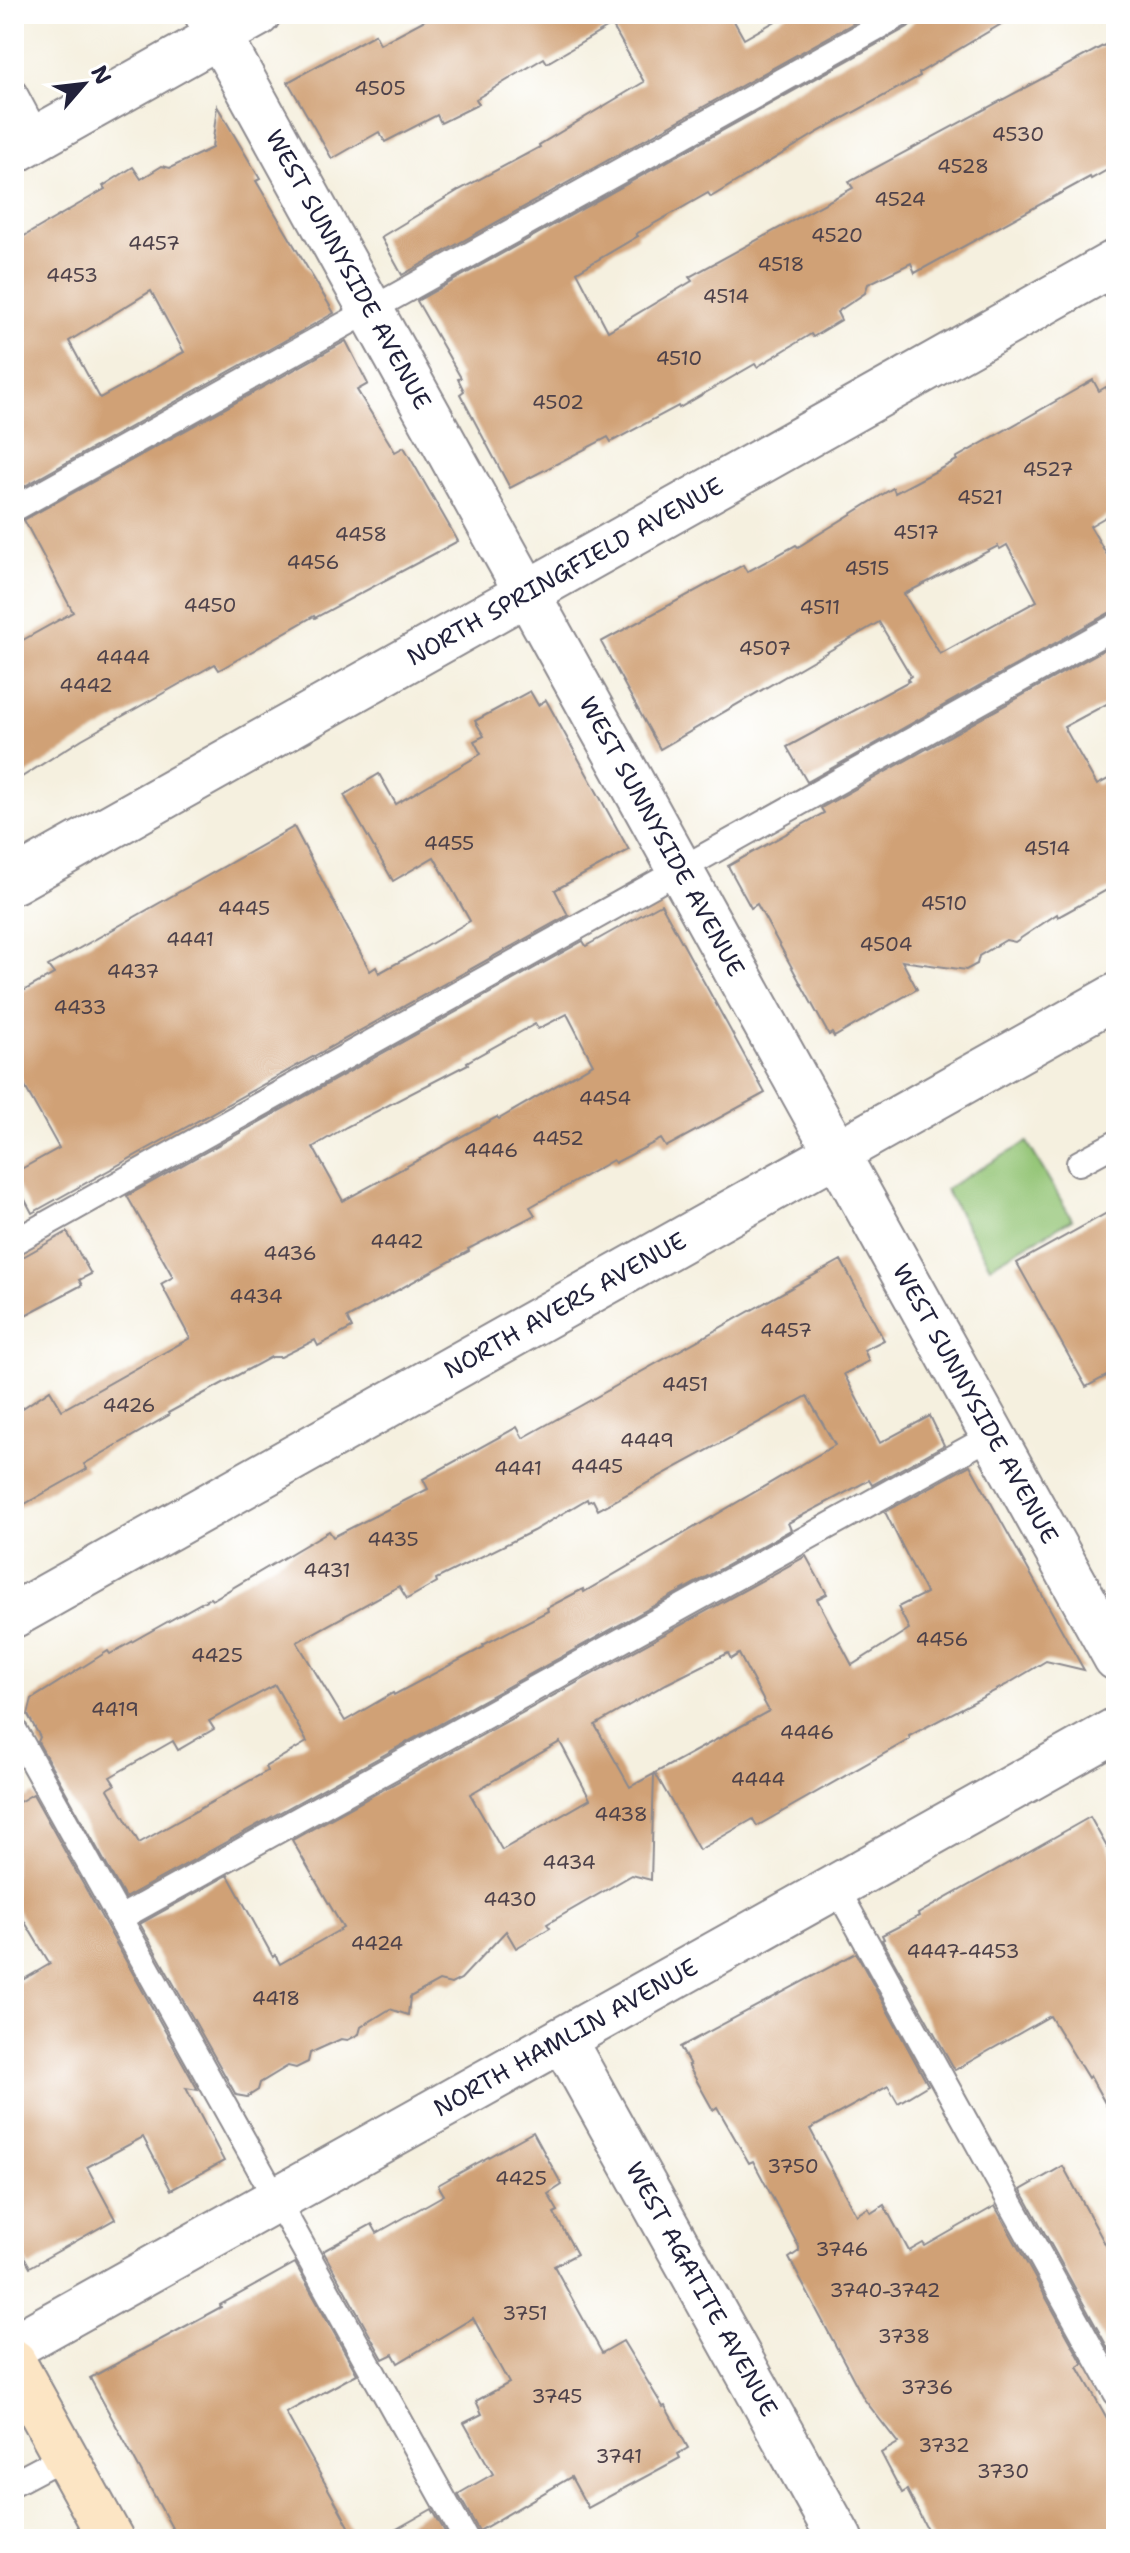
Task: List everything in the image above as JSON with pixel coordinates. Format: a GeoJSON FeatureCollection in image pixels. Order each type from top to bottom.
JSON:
{"type":"FeatureCollection","features":[{"type":"Feature","properties":{"kind":"main road"},"geometry":{"type":"LineString","coordinates":[[14,2363],[111,2539]]}},
{"type":"Feature","properties":{"kind":"street"},"geometry":{"type":"LineString","coordinates":[[26,144],[213,25],[258,14]]}},
{"type":"Feature","properties":{"kind":"street","name":"WEST SUNNYSIDE AVENUE"},"geometry":{"type":"LineString","coordinates":[[213,25],[1116,1658]]}},
{"type":"Feature","properties":{"kind":"street","name":"NORTH SPRINGFIELD AVENUE"},"geometry":{"type":"LineString","coordinates":[[14,881],[1116,262]]}},
{"type":"Feature","properties":{"kind":"street","name":"NORTH AVERS AVENUE"},"geometry":{"type":"LineString","coordinates":[[14,1615],[1115,999]]}},
{"type":"Feature","properties":{"kind":"street","name":"NORTH HAMLIN AVENUE"},"geometry":{"type":"LineString","coordinates":[[14,2346],[1116,1730]]}},
{"type":"Feature","properties":{"kind":"street","name":"WEST AGATITE AVENUE"},"geometry":{"type":"LineString","coordinates":[[563,2039],[840,2539]]}},
{"type":"Feature","properties":{"kind":"lane"},"geometry":{"type":"LineString","coordinates":[[14,509],[901,14]]}},
{"type":"Feature","properties":{"kind":"lane"},"geometry":{"type":"LineString","coordinates":[[14,92],[26,144]]}},
{"type":"Feature","properties":{"kind":"lane"},"geometry":{"type":"LineString","coordinates":[[14,1242],[1116,626]]}},
{"type":"Feature","properties":{"kind":"lane"},"geometry":{"type":"LineString","coordinates":[[1079,1163],[1116,1143]]}},
{"type":"Feature","properties":{"kind":"lane"},"geometry":{"type":"LineString","coordinates":[[120,1918],[993,1435]]}},
{"type":"Feature","properties":{"kind":"lane"},"geometry":{"type":"LineString","coordinates":[[14,1729],[466,2539]]}},
{"type":"Feature","properties":{"kind":"lane"},"geometry":{"type":"LineString","coordinates":[[836,1887],[1116,2393]]}},
{"type":"Feature","properties":{"kind":"lane"},"geometry":{"type":"LineString","coordinates":[[14,2483],[65,2456]]}},
{"type":"Feature","properties":{"kind":"green space"},"geometry":{"type":"Polygon","coordinates":[[[1027,1142],[1072,1219],[990,1266],[945,1189],[1027,1142]]]}},
{"type":"Feature","properties":{"kind":"building"},"geometry":{"type":"Polygon","coordinates":[[[436,14],[730,14],[744,39],[788,14],[870,14],[402,275],[381,237],[459,190],[540,147],[644,82],[612,25],[547,63],[544,58],[476,99],[479,104],[441,123],[437,115],[385,142],[379,132],[332,159],[288,82],[375,34],[380,44],[436,14]]]}},
{"type":"Feature","properties":{"kind":"building"},"geometry":{"type":"Polygon","coordinates":[[[916,14],[1018,14],[919,73],[920,76],[818,132],[711,197],[708,193],[636,234],[638,236],[577,272],[608,331],[692,281],[689,277],[853,188],[849,182],[1116,39],[1116,165],[915,273],[911,263],[868,284],[865,293],[837,312],[841,320],[813,337],[811,334],[757,367],[755,364],[679,408],[611,442],[608,437],[510,488],[460,394],[464,391],[458,379],[461,378],[417,301],[908,27],[916,14]]]}},
{"type":"Feature","properties":{"kind":"building"},"geometry":{"type":"Polygon","coordinates":[[[217,106],[260,179],[256,181],[334,313],[14,492],[14,242],[105,189],[103,186],[133,167],[141,179],[162,166],[170,168],[212,148],[217,106]],[[151,291],[69,341],[100,398],[184,352],[151,291]]]}},
{"type":"Feature","properties":{"kind":"building"},"geometry":{"type":"Polygon","coordinates":[[[346,341],[368,384],[357,390],[395,452],[404,447],[458,541],[219,670],[215,664],[82,739],[14,782],[14,645],[73,612],[24,520],[346,341]]]}},
{"type":"Feature","properties":{"kind":"building"},"geometry":{"type":"Polygon","coordinates":[[[1093,380],[1099,391],[1106,387],[1116,406],[1116,511],[1090,526],[1116,570],[1116,611],[807,782],[787,747],[909,681],[907,679],[911,676],[879,622],[660,749],[601,642],[743,565],[747,572],[796,545],[798,547],[893,488],[895,493],[1093,380]],[[1007,545],[1000,549],[998,546],[904,594],[940,654],[1037,601],[1007,545]]]}},
{"type":"Feature","properties":{"kind":"building"},"geometry":{"type":"Polygon","coordinates":[[[1116,643],[1116,699],[1064,727],[1097,785],[1116,775],[1116,885],[1058,917],[1057,914],[1015,942],[1006,940],[979,956],[977,964],[966,970],[902,961],[917,989],[834,1037],[832,1033],[829,1035],[757,904],[751,908],[728,866],[824,813],[821,808],[1116,643]]]}},
{"type":"Feature","properties":{"kind":"building"},"geometry":{"type":"Polygon","coordinates":[[[530,691],[538,705],[546,700],[629,850],[555,890],[568,915],[32,1213],[14,1179],[14,1173],[59,1148],[14,1067],[14,996],[54,974],[48,966],[294,827],[370,971],[376,967],[379,973],[470,921],[434,857],[393,881],[344,795],[379,774],[396,804],[481,754],[474,741],[484,736],[475,721],[530,691]]]}},
{"type":"Feature","properties":{"kind":"building"},"geometry":{"type":"Polygon","coordinates":[[[661,904],[765,1093],[666,1147],[661,1139],[615,1163],[613,1160],[530,1207],[535,1215],[347,1318],[352,1328],[318,1346],[315,1340],[281,1357],[271,1357],[168,1413],[84,1464],[87,1469],[14,1510],[14,1414],[50,1390],[62,1410],[190,1338],[161,1284],[173,1277],[127,1196],[583,941],[586,946],[661,904]],[[567,1014],[538,1029],[535,1024],[468,1064],[313,1147],[343,1201],[497,1117],[499,1119],[593,1064],[567,1014]]]}},
{"type":"Feature","properties":{"kind":"building"},"geometry":{"type":"Polygon","coordinates":[[[1116,1208],[1116,1371],[1086,1387],[1017,1263],[1116,1208]]]}},
{"type":"Feature","properties":{"kind":"building"},"geometry":{"type":"Polygon","coordinates":[[[67,1232],[91,1274],[79,1280],[82,1285],[14,1321],[14,1262],[67,1232]]]}},
{"type":"Feature","properties":{"kind":"building"},"geometry":{"type":"Polygon","coordinates":[[[841,1260],[884,1340],[864,1350],[869,1361],[844,1374],[880,1443],[930,1416],[944,1445],[872,1485],[869,1480],[788,1523],[791,1530],[125,1898],[38,1742],[40,1737],[28,1715],[32,1699],[108,1651],[110,1654],[210,1598],[212,1600],[329,1531],[333,1537],[428,1489],[423,1479],[517,1427],[523,1438],[841,1260]],[[807,1396],[598,1510],[593,1500],[588,1502],[587,1499],[533,1531],[436,1579],[437,1582],[407,1599],[399,1586],[297,1642],[345,1721],[484,1647],[548,1611],[547,1608],[583,1589],[584,1592],[835,1445],[807,1396]],[[275,1685],[209,1721],[214,1729],[178,1750],[173,1741],[110,1777],[115,1785],[108,1789],[139,1843],[267,1771],[265,1767],[307,1742],[275,1685]]]}},
{"type":"Feature","properties":{"kind":"building"},"geometry":{"type":"Polygon","coordinates":[[[970,1465],[1084,1670],[1046,1661],[909,1736],[910,1739],[757,1826],[753,1819],[699,1850],[655,1773],[769,1711],[739,1654],[731,1659],[728,1653],[666,1684],[595,1725],[630,1787],[654,1774],[651,1880],[632,1875],[547,1924],[550,1928],[516,1948],[506,1931],[461,1979],[451,1984],[439,1981],[410,1997],[408,2015],[390,2009],[361,2027],[359,2034],[310,2053],[308,2062],[296,2068],[288,2066],[260,2083],[258,2090],[247,2097],[236,2095],[140,1924],[228,1875],[273,1957],[275,1955],[280,1964],[343,1928],[292,1840],[806,1556],[827,1594],[817,1599],[852,1665],[909,1629],[898,1607],[926,1593],[885,1512],[970,1465]],[[560,1742],[470,1794],[502,1850],[590,1799],[560,1742]]]}},
{"type":"Feature","properties":{"kind":"building"},"geometry":{"type":"Polygon","coordinates":[[[33,1794],[198,2090],[186,2088],[224,2161],[171,2190],[143,2137],[87,2167],[115,2219],[30,2267],[14,2239],[14,1985],[50,1964],[14,1904],[14,1805],[33,1794]]]}},
{"type":"Feature","properties":{"kind":"building"},"geometry":{"type":"Polygon","coordinates":[[[1090,1817],[1116,1863],[1116,2123],[1090,2076],[1088,2078],[1050,2016],[955,2070],[882,1940],[882,1935],[1090,1817]]]}},
{"type":"Feature","properties":{"kind":"building"},"geometry":{"type":"Polygon","coordinates":[[[856,1953],[928,2085],[898,2103],[888,2086],[810,2129],[856,2215],[868,2208],[871,2213],[884,2205],[909,2251],[923,2243],[925,2246],[995,2206],[1083,2364],[1078,2367],[1116,2434],[1116,2539],[932,2539],[907,2490],[902,2493],[881,2453],[898,2443],[864,2399],[789,2258],[799,2251],[799,2247],[753,2161],[749,2163],[717,2107],[713,2110],[680,2047],[856,1953]]]}},
{"type":"Feature","properties":{"kind":"building"},"geometry":{"type":"Polygon","coordinates":[[[533,2132],[562,2185],[548,2194],[558,2211],[554,2213],[577,2254],[554,2266],[602,2353],[623,2341],[688,2448],[678,2454],[680,2458],[588,2508],[571,2477],[479,2531],[458,2494],[493,2474],[464,2423],[482,2414],[476,2401],[509,2383],[473,2318],[398,2363],[393,2354],[383,2359],[323,2251],[372,2224],[377,2233],[444,2195],[438,2185],[533,2132]]]}},
{"type":"Feature","properties":{"kind":"building"},"geometry":{"type":"Polygon","coordinates":[[[1063,2166],[1116,2264],[1116,2346],[1109,2350],[1021,2190],[1063,2166]]]}},
{"type":"Feature","properties":{"kind":"building"},"geometry":{"type":"Polygon","coordinates":[[[295,2263],[357,2374],[286,2413],[356,2539],[178,2539],[90,2378],[295,2263]]]}},
{"type":"Feature","properties":{"kind":"building"},"geometry":{"type":"Polygon","coordinates":[[[432,2509],[449,2539],[379,2539],[432,2509]]]}}]}
